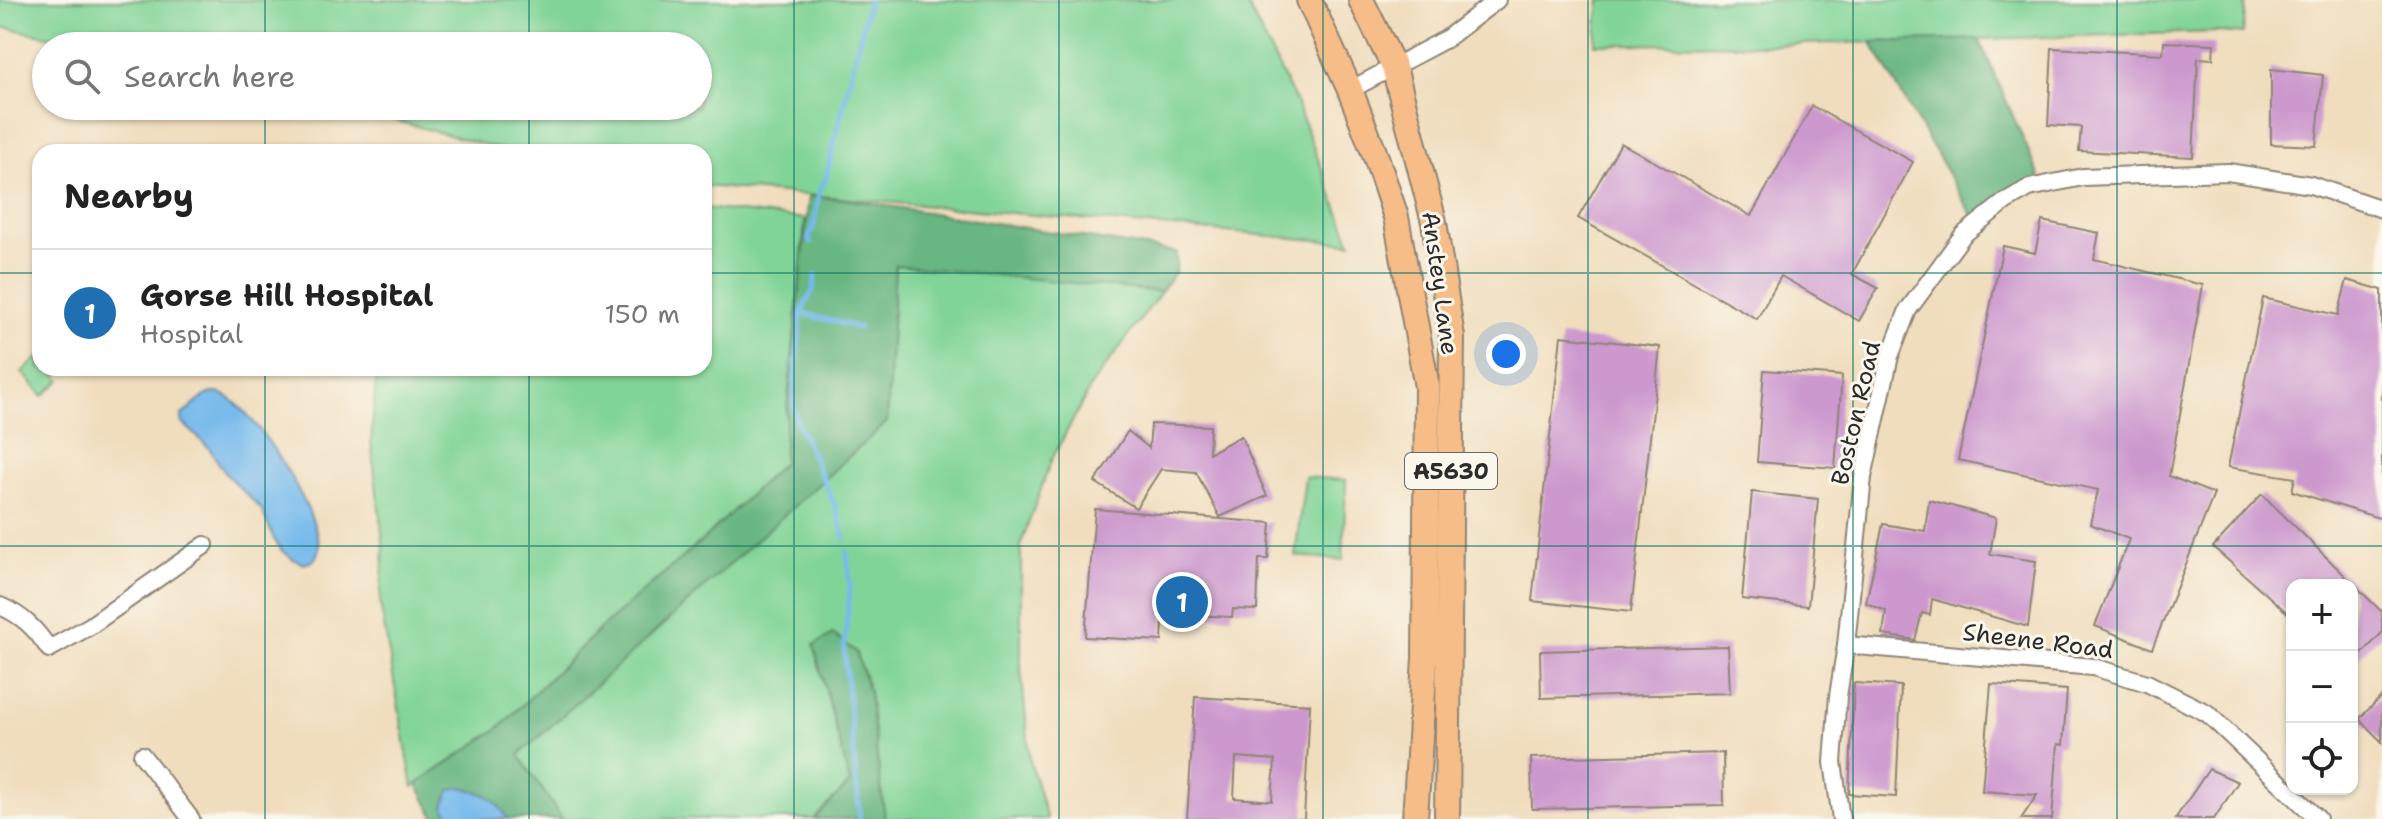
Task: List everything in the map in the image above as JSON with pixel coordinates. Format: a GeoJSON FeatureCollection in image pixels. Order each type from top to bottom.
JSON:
{"type":"FeatureCollection","features":[{"type":"Feature","properties":{"kind":"main road","name":"Anstey Lane"},"geometry":{"type":"LineString","coordinates":[[1309,0],[1350,90],[1396,217],[1427,387],[1425,658],[1415,819]]}},
{"type":"Feature","properties":{"kind":"main road","name":"Anstey Lane"},"geometry":{"type":"LineString","coordinates":[[1361,0],[1394,67],[1434,222],[1452,337],[1447,819]]}},
{"type":"Feature","properties":{"kind":"street"},"geometry":{"type":"LineString","coordinates":[[1350,90],[1446,39],[1497,0]]}},
{"type":"Feature","properties":{"kind":"street","name":"Boston Road"},"geometry":{"type":"LineString","coordinates":[[1841,819],[1833,762],[1863,477],[1890,356],[1908,310],[1963,235],[2006,201],[2029,188],[2083,177],[2228,172],[2311,185],[2382,209]]}},
{"type":"Feature","properties":{"kind":"street"},"geometry":{"type":"LineString","coordinates":[[0,606],[28,623],[49,649],[90,626],[205,545]]}},
{"type":"Feature","properties":{"kind":"street","name":"Sheene Road"},"geometry":{"type":"LineString","coordinates":[[1846,645],[2093,667],[2147,683],[2207,713],[2318,819]]}},
{"type":"Feature","properties":{"kind":"street"},"geometry":{"type":"LineString","coordinates":[[142,755],[191,819]]}},
{"type":"Feature","properties":{"kind":"street"},"geometry":{"type":"LineString","coordinates":[[158,772],[171,759]]}},
{"type":"Feature","properties":{"kind":"green space"},"geometry":{"type":"Polygon","coordinates":[[[0,0],[1245,0],[1295,100],[1351,243],[712,187],[712,144],[482,144],[393,120],[712,120],[712,32],[32,33],[0,27],[0,0]]]}},
{"type":"Feature","properties":{"kind":"green space"},"geometry":{"type":"Polygon","coordinates":[[[1600,0],[2246,0],[2243,34],[2219,32],[1766,45],[1595,44],[1600,0]]]}},
{"type":"Feature","properties":{"kind":"green space"},"geometry":{"type":"Polygon","coordinates":[[[1979,39],[2040,177],[1973,217],[1871,42],[1979,39]]]}},
{"type":"Feature","properties":{"kind":"green space"},"geometry":{"type":"Polygon","coordinates":[[[809,196],[1177,252],[1176,271],[1161,292],[895,265],[887,422],[519,755],[562,819],[436,819],[417,784],[499,728],[602,627],[704,539],[783,463],[809,196]]]}},
{"type":"Feature","properties":{"kind":"green space"},"geometry":{"type":"Polygon","coordinates":[[[712,209],[805,219],[783,463],[704,539],[602,627],[499,728],[413,787],[380,603],[384,550],[371,442],[376,376],[712,376],[712,209]]]}},
{"type":"Feature","properties":{"kind":"green space"},"geometry":{"type":"Polygon","coordinates":[[[895,264],[1161,292],[1091,386],[1051,461],[1021,544],[1021,668],[1030,761],[1047,819],[885,819],[868,688],[856,652],[814,645],[850,783],[815,819],[562,819],[518,755],[887,422],[895,264]]]}},
{"type":"Feature","properties":{"kind":"green space"},"geometry":{"type":"Polygon","coordinates":[[[32,363],[32,376],[58,376],[61,380],[43,396],[22,372],[32,363]]]}},
{"type":"Feature","properties":{"kind":"green space"},"geometry":{"type":"Polygon","coordinates":[[[1305,477],[1346,480],[1343,560],[1295,556],[1305,477]]]}},
{"type":"Feature","properties":{"kind":"green space"},"geometry":{"type":"Polygon","coordinates":[[[833,634],[856,652],[869,692],[885,819],[814,819],[850,783],[814,645],[833,634]]]}},
{"type":"Feature","properties":{"kind":"water"},"geometry":{"type":"Polygon","coordinates":[[[212,393],[223,394],[252,420],[296,485],[315,528],[319,547],[313,561],[304,564],[282,551],[262,510],[226,474],[209,448],[182,422],[182,415],[212,393]]]}},
{"type":"Feature","properties":{"kind":"water"},"geometry":{"type":"Polygon","coordinates":[[[461,787],[489,797],[508,819],[451,819],[444,806],[450,790],[461,787]]]}},
{"type":"Feature","properties":{"kind":"building"},"geometry":{"type":"Polygon","coordinates":[[[2164,42],[2214,44],[2213,59],[2198,58],[2193,157],[2079,151],[2081,127],[2048,125],[2052,48],[2163,54],[2164,42]]]}},
{"type":"Feature","properties":{"kind":"building"},"geometry":{"type":"Polygon","coordinates":[[[2271,69],[2323,75],[2316,146],[2271,144],[2271,69]]]}},
{"type":"Feature","properties":{"kind":"building"},"geometry":{"type":"Polygon","coordinates":[[[1812,106],[1913,162],[1852,274],[1878,288],[1859,321],[1781,276],[1757,319],[1578,218],[1621,143],[1751,216],[1812,106]]]}},
{"type":"Feature","properties":{"kind":"building"},"geometry":{"type":"Polygon","coordinates":[[[2042,221],[2099,233],[2094,259],[2203,285],[2169,476],[2214,494],[2152,649],[2095,626],[2129,539],[2090,524],[2098,490],[1958,460],[2003,246],[2035,253],[2042,221]]]}},
{"type":"Feature","properties":{"kind":"building"},"geometry":{"type":"Polygon","coordinates":[[[2347,280],[2382,290],[2382,519],[2292,491],[2295,478],[2228,467],[2263,298],[2338,315],[2347,280]]]}},
{"type":"Feature","properties":{"kind":"building"},"geometry":{"type":"Polygon","coordinates":[[[1561,336],[1660,347],[1631,612],[1532,601],[1561,336]]]}},
{"type":"Feature","properties":{"kind":"building"},"geometry":{"type":"Polygon","coordinates":[[[1764,370],[1842,376],[1835,468],[1757,462],[1764,370]]]}},
{"type":"Feature","properties":{"kind":"building"},"geometry":{"type":"Polygon","coordinates":[[[1151,424],[1210,426],[1209,453],[1241,436],[1267,496],[1220,517],[1196,472],[1161,469],[1136,508],[1095,482],[1128,431],[1149,448],[1151,424]]]}},
{"type":"Feature","properties":{"kind":"building"},"geometry":{"type":"Polygon","coordinates":[[[1752,492],[1818,499],[1808,606],[1742,599],[1752,492]]]}},
{"type":"Feature","properties":{"kind":"building"},"geometry":{"type":"Polygon","coordinates":[[[2262,494],[2348,579],[2286,579],[2286,612],[2213,547],[2262,494]]]}},
{"type":"Feature","properties":{"kind":"building"},"geometry":{"type":"Polygon","coordinates":[[[1929,500],[1996,518],[1990,554],[2036,561],[2028,627],[1932,599],[1930,615],[1922,613],[1915,640],[1883,635],[1886,611],[1866,603],[1883,524],[1925,531],[1929,500]]]}},
{"type":"Feature","properties":{"kind":"building"},"geometry":{"type":"Polygon","coordinates":[[[1095,509],[1271,523],[1268,559],[1259,559],[1257,610],[1233,609],[1232,617],[1193,615],[1193,603],[1164,601],[1162,641],[1085,637],[1095,509]]]}},
{"type":"Feature","properties":{"kind":"building"},"geometry":{"type":"Polygon","coordinates":[[[2358,588],[2382,612],[2382,633],[2358,658],[2358,588]]]}},
{"type":"Feature","properties":{"kind":"building"},"geometry":{"type":"Polygon","coordinates":[[[1728,646],[1730,693],[1541,698],[1540,651],[1728,646]]]}},
{"type":"Feature","properties":{"kind":"building"},"geometry":{"type":"Polygon","coordinates":[[[1854,683],[1901,686],[1896,797],[1849,794],[1854,683]]]}},
{"type":"Feature","properties":{"kind":"building"},"geometry":{"type":"Polygon","coordinates":[[[1991,684],[2067,690],[2063,745],[2058,744],[2052,819],[2021,819],[2037,795],[1982,791],[1991,684]]]}},
{"type":"Feature","properties":{"kind":"building"},"geometry":{"type":"Polygon","coordinates":[[[2382,696],[2382,742],[2359,719],[2382,696]]]}},
{"type":"Feature","properties":{"kind":"building"},"geometry":{"type":"Polygon","coordinates":[[[1195,697],[1310,704],[1304,819],[1187,819],[1195,697]],[[1236,757],[1234,798],[1272,801],[1275,760],[1236,757]]]}},
{"type":"Feature","properties":{"kind":"building"},"geometry":{"type":"Polygon","coordinates":[[[1723,753],[1724,805],[1532,809],[1531,758],[1723,753]]]}},
{"type":"Feature","properties":{"kind":"building"},"geometry":{"type":"Polygon","coordinates":[[[2209,769],[2238,782],[2214,819],[2175,819],[2209,769]]]}},
{"type":"Feature","properties":{"kind":"waterway"},"geometry":{"type":"LineString","coordinates":[[811,242],[808,238],[813,229],[820,188],[825,181],[869,0]]}},
{"type":"Feature","properties":{"kind":"waterway"},"geometry":{"type":"LineString","coordinates":[[816,275],[813,290],[801,313],[793,402],[796,419],[835,506],[845,538]]}},
{"type":"Feature","properties":{"kind":"waterway"},"geometry":{"type":"LineString","coordinates":[[801,313],[859,328]]}},
{"type":"Feature","properties":{"kind":"waterway"},"geometry":{"type":"LineString","coordinates":[[847,552],[850,588],[844,649],[860,819]]}},
{"type":"Feature","properties":{"kind":"place","name":"Gorse Hill Hospital"},"geometry":{"type":"Point","coordinates":[1182,602]}}]}
